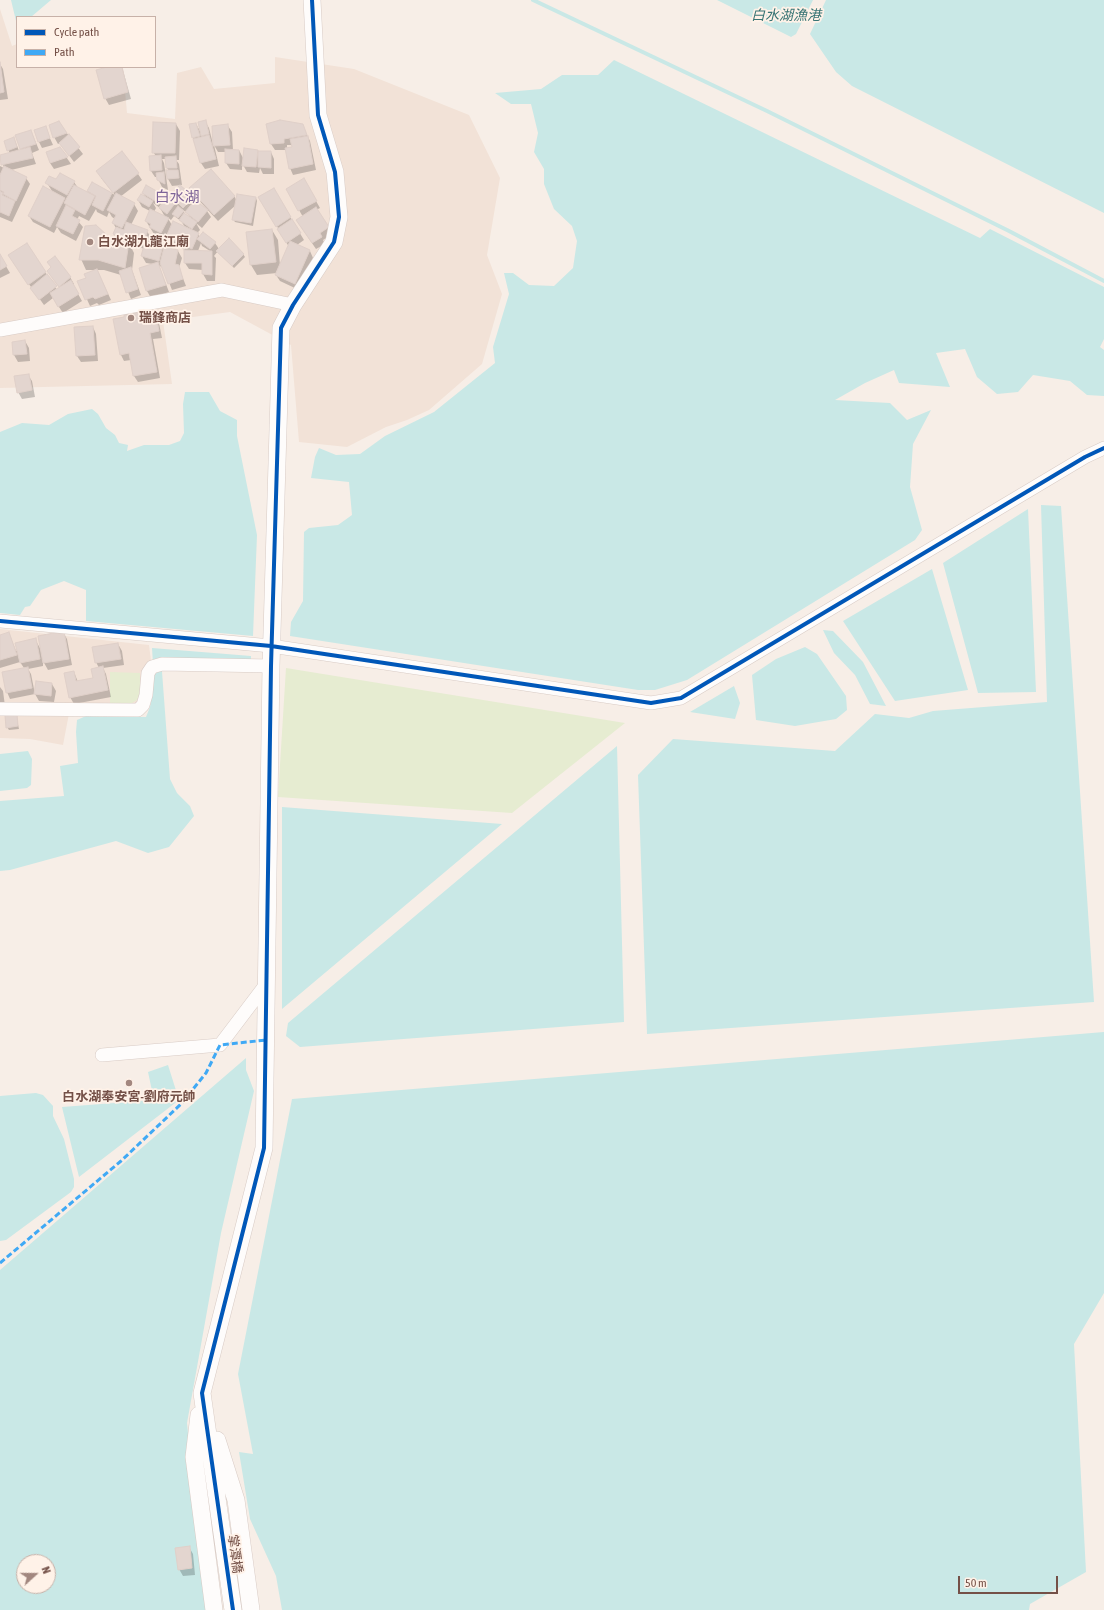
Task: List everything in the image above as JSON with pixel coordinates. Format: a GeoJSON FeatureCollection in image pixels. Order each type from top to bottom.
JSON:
{"type":"FeatureCollection","features":[{"type":"Feature","properties":{"kind":"street"},"geometry":{"type":"LineString","coordinates":[[214,1610],[194,1457],[202,1393],[264,1148],[271,646],[280,328],[293,305],[334,242],[340,217],[335,172],[318,115],[312,0]]}},
{"type":"Feature","properties":{"kind":"street"},"geometry":{"type":"LineString","coordinates":[[0,330],[222,290],[293,305]]}},
{"type":"Feature","properties":{"kind":"street"},"geometry":{"type":"LineString","coordinates":[[0,621],[271,646],[652,703],[681,698],[1085,457],[1104,448]]}},
{"type":"Feature","properties":{"kind":"street"},"geometry":{"type":"LineString","coordinates":[[0,709],[138,710],[143,705],[146,695],[148,673],[157,665],[271,666]]}},
{"type":"Feature","properties":{"kind":"street"},"geometry":{"type":"LineString","coordinates":[[102,1055],[220,1045],[267,983]]}},
{"type":"Feature","properties":{"kind":"street"},"geometry":{"type":"LineString","coordinates":[[202,1393],[236,1500],[252,1610]]}},
{"type":"Feature","properties":{"kind":"street","name":"掌潭橋"},"geometry":{"type":"LineString","coordinates":[[202,1393],[233,1610]]}},
{"type":"Feature","properties":{"kind":"shaded area"},"geometry":{"type":"Polygon","coordinates":[[[0,9],[12,46],[16,44],[16,68],[123,68],[127,113],[175,119],[177,73],[201,67],[214,89],[275,83],[275,57],[354,69],[469,115],[500,178],[487,255],[502,294],[482,364],[429,410],[407,420],[386,427],[347,447],[299,442],[291,345],[230,312],[163,321],[172,384],[0,388],[0,9]]]}},
{"type":"Feature","properties":{"kind":"shaded area"},"geometry":{"type":"Polygon","coordinates":[[[0,629],[149,645],[151,661],[140,699],[131,705],[71,703],[63,745],[30,739],[0,738],[0,629]]]}},
{"type":"Feature","properties":{"kind":"green space"},"geometry":{"type":"Polygon","coordinates":[[[286,668],[625,723],[512,813],[278,797],[286,668]]]}},
{"type":"Feature","properties":{"kind":"green space"},"geometry":{"type":"Polygon","coordinates":[[[110,672],[140,673],[140,694],[137,700],[132,703],[110,703],[110,672]]]}},
{"type":"Feature","properties":{"kind":"water"},"geometry":{"type":"Polygon","coordinates":[[[11,0],[51,0],[32,16],[16,16],[16,21],[11,0]]]}},
{"type":"Feature","properties":{"kind":"water","name":"白水湖漁港"},"geometry":{"type":"Polygon","coordinates":[[[717,0],[813,0],[796,34],[791,37],[717,0]]]}},
{"type":"Feature","properties":{"kind":"water"},"geometry":{"type":"Polygon","coordinates":[[[826,0],[1104,0],[1104,213],[852,86],[836,72],[810,34],[826,0]]]}},
{"type":"Feature","properties":{"kind":"water"},"geometry":{"type":"Polygon","coordinates":[[[614,60],[980,238],[990,229],[1104,287],[1104,339],[1100,347],[1104,350],[1104,396],[1087,395],[1070,381],[1033,375],[1018,392],[997,394],[977,377],[965,349],[936,353],[950,387],[899,383],[894,370],[865,383],[835,400],[890,403],[907,420],[931,410],[913,444],[910,487],[922,530],[915,540],[687,680],[655,690],[638,690],[290,636],[291,622],[303,601],[304,532],[309,528],[338,525],[352,515],[349,482],[311,478],[315,457],[319,448],[336,455],[360,454],[385,436],[434,412],[495,363],[493,347],[509,294],[504,273],[513,273],[529,285],[554,286],[573,268],[577,241],[572,226],[554,209],[544,184],[544,169],[534,152],[538,133],[531,104],[511,104],[495,93],[541,89],[562,75],[598,75],[614,60]]]}},
{"type":"Feature","properties":{"kind":"water"},"geometry":{"type":"Polygon","coordinates":[[[185,392],[209,392],[220,411],[237,420],[237,436],[257,535],[253,636],[86,621],[86,590],[64,581],[41,590],[30,606],[25,607],[20,615],[0,613],[0,432],[22,423],[49,425],[68,414],[92,409],[98,414],[106,428],[115,435],[119,443],[128,445],[127,451],[144,445],[169,445],[180,441],[184,433],[183,404],[185,392]]]}},
{"type":"Feature","properties":{"kind":"water"},"geometry":{"type":"Polygon","coordinates":[[[1041,505],[1061,506],[1094,1002],[647,1034],[638,775],[673,739],[835,751],[875,714],[909,718],[933,711],[1047,702],[1041,505]]]}},
{"type":"Feature","properties":{"kind":"water"},"geometry":{"type":"Polygon","coordinates":[[[1028,509],[1036,692],[978,693],[943,563],[1028,509]]]}},
{"type":"Feature","properties":{"kind":"water"},"geometry":{"type":"Polygon","coordinates":[[[932,569],[968,690],[895,701],[843,621],[932,569]]]}},
{"type":"Feature","properties":{"kind":"water"},"geometry":{"type":"Polygon","coordinates":[[[823,630],[833,631],[863,662],[886,706],[870,704],[855,675],[834,653],[823,630]]]}},
{"type":"Feature","properties":{"kind":"water"},"geometry":{"type":"Polygon","coordinates":[[[805,647],[817,654],[846,696],[847,710],[836,719],[795,726],[756,720],[752,675],[776,659],[805,647]]]}},
{"type":"Feature","properties":{"kind":"water"},"geometry":{"type":"Polygon","coordinates":[[[152,648],[251,656],[251,661],[161,658],[170,779],[177,793],[190,806],[194,816],[169,847],[148,853],[116,841],[10,870],[0,871],[0,801],[64,796],[60,766],[78,763],[76,732],[77,720],[86,716],[146,717],[150,707],[154,680],[152,648]]]}},
{"type":"Feature","properties":{"kind":"water"},"geometry":{"type":"Polygon","coordinates":[[[734,686],[740,703],[735,719],[690,712],[734,686]]]}},
{"type":"Feature","properties":{"kind":"water"},"geometry":{"type":"Polygon","coordinates":[[[617,746],[624,1022],[300,1047],[286,1036],[288,1023],[617,746]]]}},
{"type":"Feature","properties":{"kind":"water"},"geometry":{"type":"Polygon","coordinates":[[[28,751],[32,759],[31,785],[27,788],[0,791],[0,754],[28,751]]]}},
{"type":"Feature","properties":{"kind":"water"},"geometry":{"type":"Polygon","coordinates":[[[282,807],[502,824],[282,1009],[282,807]]]}},
{"type":"Feature","properties":{"kind":"water"},"geometry":{"type":"Polygon","coordinates":[[[1104,1032],[1104,1293],[1074,1344],[1086,1572],[1030,1604],[1029,1610],[282,1610],[276,1576],[250,1519],[239,1452],[253,1454],[238,1374],[292,1099],[1104,1032]]]}},
{"type":"Feature","properties":{"kind":"water"},"geometry":{"type":"Polygon","coordinates":[[[246,1058],[246,1070],[254,1091],[221,1233],[187,1423],[206,1610],[0,1610],[0,1270],[246,1058]]]}},
{"type":"Feature","properties":{"kind":"water"},"geometry":{"type":"Polygon","coordinates":[[[168,1065],[179,1100],[79,1177],[62,1107],[154,1100],[148,1072],[168,1065]]]}},
{"type":"Feature","properties":{"kind":"water"},"geometry":{"type":"Polygon","coordinates":[[[36,1093],[43,1095],[53,1106],[53,1116],[64,1139],[74,1179],[74,1187],[71,1192],[6,1240],[0,1241],[0,1096],[36,1093]]]}},
{"type":"Feature","properties":{"kind":"building"},"geometry":{"type":"Polygon","coordinates":[[[0,62],[4,92],[0,93],[0,62]]]}},
{"type":"Feature","properties":{"kind":"building"},"geometry":{"type":"Polygon","coordinates":[[[103,68],[122,68],[128,92],[104,99],[96,70],[103,68]]]}},
{"type":"Feature","properties":{"kind":"building"},"geometry":{"type":"Polygon","coordinates":[[[206,120],[209,134],[201,136],[198,122],[206,120]]]}},
{"type":"Feature","properties":{"kind":"building"},"geometry":{"type":"Polygon","coordinates":[[[280,120],[303,124],[307,135],[284,139],[284,143],[270,144],[266,124],[280,120]]]}},
{"type":"Feature","properties":{"kind":"building"},"geometry":{"type":"Polygon","coordinates":[[[59,121],[67,133],[53,138],[49,125],[59,121]]]}},
{"type":"Feature","properties":{"kind":"building"},"geometry":{"type":"Polygon","coordinates":[[[153,122],[176,123],[175,153],[152,153],[153,122]]]}},
{"type":"Feature","properties":{"kind":"building"},"geometry":{"type":"Polygon","coordinates":[[[196,123],[200,136],[192,138],[189,124],[196,123]]]}},
{"type":"Feature","properties":{"kind":"building"},"geometry":{"type":"Polygon","coordinates":[[[228,124],[230,145],[213,146],[212,126],[228,124]]]}},
{"type":"Feature","properties":{"kind":"building"},"geometry":{"type":"Polygon","coordinates":[[[46,126],[50,138],[38,142],[34,130],[46,126]]]}},
{"type":"Feature","properties":{"kind":"building"},"geometry":{"type":"Polygon","coordinates":[[[31,130],[36,144],[20,149],[15,135],[31,130]]]}},
{"type":"Feature","properties":{"kind":"building"},"geometry":{"type":"Polygon","coordinates":[[[69,134],[80,147],[69,156],[59,143],[69,134]]]}},
{"type":"Feature","properties":{"kind":"building"},"geometry":{"type":"Polygon","coordinates":[[[209,135],[216,159],[200,163],[193,139],[209,135]]]}},
{"type":"Feature","properties":{"kind":"building"},"geometry":{"type":"Polygon","coordinates":[[[308,136],[313,164],[289,169],[285,148],[292,147],[290,139],[308,136]]]}},
{"type":"Feature","properties":{"kind":"building"},"geometry":{"type":"Polygon","coordinates":[[[14,137],[17,147],[7,151],[4,141],[14,137]]]}},
{"type":"Feature","properties":{"kind":"building"},"geometry":{"type":"Polygon","coordinates":[[[30,147],[33,158],[1,165],[0,155],[30,147]]]}},
{"type":"Feature","properties":{"kind":"building"},"geometry":{"type":"Polygon","coordinates":[[[60,147],[68,157],[50,163],[46,152],[60,147]]]}},
{"type":"Feature","properties":{"kind":"building"},"geometry":{"type":"Polygon","coordinates":[[[244,148],[258,150],[256,167],[242,166],[244,148]]]}},
{"type":"Feature","properties":{"kind":"building"},"geometry":{"type":"Polygon","coordinates":[[[225,149],[239,150],[239,164],[225,163],[225,149]]]}},
{"type":"Feature","properties":{"kind":"building"},"geometry":{"type":"Polygon","coordinates":[[[122,151],[139,173],[113,193],[96,171],[122,151]]]}},
{"type":"Feature","properties":{"kind":"building"},"geometry":{"type":"Polygon","coordinates":[[[258,151],[271,151],[271,168],[258,167],[258,151]]]}},
{"type":"Feature","properties":{"kind":"building"},"geometry":{"type":"Polygon","coordinates":[[[161,155],[162,170],[150,171],[149,156],[161,155]]]}},
{"type":"Feature","properties":{"kind":"building"},"geometry":{"type":"Polygon","coordinates":[[[176,156],[177,168],[166,168],[165,157],[176,156]]]}},
{"type":"Feature","properties":{"kind":"building"},"geometry":{"type":"Polygon","coordinates":[[[4,166],[27,177],[16,201],[3,194],[4,192],[0,190],[0,175],[4,166]]]}},
{"type":"Feature","properties":{"kind":"building"},"geometry":{"type":"Polygon","coordinates":[[[211,169],[235,196],[214,215],[189,188],[211,169]]]}},
{"type":"Feature","properties":{"kind":"building"},"geometry":{"type":"Polygon","coordinates":[[[166,170],[178,170],[179,178],[167,179],[166,170]]]}},
{"type":"Feature","properties":{"kind":"building"},"geometry":{"type":"Polygon","coordinates":[[[164,172],[165,184],[157,180],[156,173],[164,172]]]}},
{"type":"Feature","properties":{"kind":"building"},"geometry":{"type":"Polygon","coordinates":[[[60,173],[75,181],[67,195],[45,183],[49,176],[56,179],[60,173]]]}},
{"type":"Feature","properties":{"kind":"building"},"geometry":{"type":"Polygon","coordinates":[[[304,178],[317,201],[298,211],[286,189],[304,178]]]}},
{"type":"Feature","properties":{"kind":"building"},"geometry":{"type":"Polygon","coordinates":[[[92,182],[112,193],[103,211],[92,205],[96,196],[87,191],[92,182]]]}},
{"type":"Feature","properties":{"kind":"building"},"geometry":{"type":"Polygon","coordinates":[[[74,185],[95,196],[85,215],[64,203],[74,185]]]}},
{"type":"Feature","properties":{"kind":"building"},"geometry":{"type":"Polygon","coordinates":[[[146,185],[160,193],[155,201],[142,193],[146,185]]]}},
{"type":"Feature","properties":{"kind":"building"},"geometry":{"type":"Polygon","coordinates":[[[180,185],[194,197],[183,208],[170,195],[180,185]]]}},
{"type":"Feature","properties":{"kind":"building"},"geometry":{"type":"Polygon","coordinates":[[[43,186],[65,198],[50,227],[28,216],[43,186]]]}},
{"type":"Feature","properties":{"kind":"building"},"geometry":{"type":"Polygon","coordinates":[[[274,188],[291,217],[276,227],[258,197],[274,188]]]}},
{"type":"Feature","properties":{"kind":"building"},"geometry":{"type":"Polygon","coordinates":[[[0,191],[3,193],[2,195],[15,201],[9,216],[0,212],[0,191]]]}},
{"type":"Feature","properties":{"kind":"building"},"geometry":{"type":"Polygon","coordinates":[[[116,193],[135,203],[122,228],[112,223],[116,215],[107,210],[116,193]]]}},
{"type":"Feature","properties":{"kind":"building"},"geometry":{"type":"Polygon","coordinates":[[[141,194],[153,201],[149,207],[137,200],[141,194]]]}},
{"type":"Feature","properties":{"kind":"building"},"geometry":{"type":"Polygon","coordinates":[[[237,194],[256,197],[251,223],[232,220],[237,194]]]}},
{"type":"Feature","properties":{"kind":"building"},"geometry":{"type":"Polygon","coordinates":[[[168,196],[176,202],[167,214],[159,208],[168,196]]]}},
{"type":"Feature","properties":{"kind":"building"},"geometry":{"type":"Polygon","coordinates":[[[195,200],[208,210],[198,222],[185,212],[195,200]]]}},
{"type":"Feature","properties":{"kind":"building"},"geometry":{"type":"Polygon","coordinates":[[[66,205],[75,210],[72,216],[80,220],[73,234],[56,226],[66,205]]]}},
{"type":"Feature","properties":{"kind":"building"},"geometry":{"type":"Polygon","coordinates":[[[178,206],[184,211],[178,218],[172,214],[178,206]]]}},
{"type":"Feature","properties":{"kind":"building"},"geometry":{"type":"Polygon","coordinates":[[[316,207],[329,227],[320,233],[322,237],[312,243],[296,220],[316,207]]]}},
{"type":"Feature","properties":{"kind":"building"},"geometry":{"type":"Polygon","coordinates":[[[150,209],[169,218],[161,233],[149,227],[151,224],[145,221],[150,209]]]}},
{"type":"Feature","properties":{"kind":"building"},"geometry":{"type":"Polygon","coordinates":[[[184,213],[197,222],[192,229],[179,220],[184,213]]]}},
{"type":"Feature","properties":{"kind":"building"},"geometry":{"type":"Polygon","coordinates":[[[292,219],[301,233],[286,243],[277,229],[292,219]]]}},
{"type":"Feature","properties":{"kind":"building"},"geometry":{"type":"Polygon","coordinates":[[[173,221],[199,233],[192,249],[166,237],[173,221]]]}},
{"type":"Feature","properties":{"kind":"building"},"geometry":{"type":"Polygon","coordinates":[[[126,222],[148,230],[143,244],[113,234],[116,227],[124,230],[126,222]]]}},
{"type":"Feature","properties":{"kind":"building"},"geometry":{"type":"Polygon","coordinates":[[[96,225],[108,236],[129,242],[125,268],[98,260],[79,260],[85,226],[96,225]]]}},
{"type":"Feature","properties":{"kind":"building"},"geometry":{"type":"Polygon","coordinates":[[[272,229],[276,262],[250,265],[246,232],[272,229]]]}},
{"type":"Feature","properties":{"kind":"building"},"geometry":{"type":"Polygon","coordinates":[[[203,232],[216,242],[210,249],[197,239],[203,232]]]}},
{"type":"Feature","properties":{"kind":"building"},"geometry":{"type":"Polygon","coordinates":[[[229,238],[244,254],[232,266],[216,251],[229,238]]]}},
{"type":"Feature","properties":{"kind":"building"},"geometry":{"type":"Polygon","coordinates":[[[290,241],[310,250],[295,284],[275,275],[290,241]]]}},
{"type":"Feature","properties":{"kind":"building"},"geometry":{"type":"Polygon","coordinates":[[[145,242],[163,246],[159,261],[141,256],[145,242]]]}},
{"type":"Feature","properties":{"kind":"building"},"geometry":{"type":"Polygon","coordinates":[[[27,243],[46,272],[28,285],[8,255],[27,243]]]}},
{"type":"Feature","properties":{"kind":"building"},"geometry":{"type":"Polygon","coordinates":[[[164,247],[178,250],[175,264],[179,265],[183,279],[168,284],[160,263],[164,247]]]}},
{"type":"Feature","properties":{"kind":"building"},"geometry":{"type":"Polygon","coordinates":[[[184,250],[212,251],[212,275],[202,274],[202,263],[184,263],[184,250]]]}},
{"type":"Feature","properties":{"kind":"building"},"geometry":{"type":"Polygon","coordinates":[[[0,254],[7,266],[0,270],[0,254]]]}},
{"type":"Feature","properties":{"kind":"building"},"geometry":{"type":"Polygon","coordinates":[[[55,256],[71,277],[59,287],[47,271],[51,267],[47,262],[55,256]]]}},
{"type":"Feature","properties":{"kind":"building"},"geometry":{"type":"Polygon","coordinates":[[[158,262],[166,285],[146,291],[139,268],[158,262]]]}},
{"type":"Feature","properties":{"kind":"building"},"geometry":{"type":"Polygon","coordinates":[[[131,267],[138,289],[126,293],[119,271],[131,267]]]}},
{"type":"Feature","properties":{"kind":"building"},"geometry":{"type":"Polygon","coordinates":[[[97,269],[108,294],[95,299],[93,297],[85,300],[77,281],[86,278],[84,274],[97,269]]]}},
{"type":"Feature","properties":{"kind":"building"},"geometry":{"type":"Polygon","coordinates":[[[47,274],[57,286],[39,300],[30,288],[47,274]]]}},
{"type":"Feature","properties":{"kind":"building"},"geometry":{"type":"Polygon","coordinates":[[[71,280],[79,294],[58,307],[50,293],[71,280]]]}},
{"type":"Feature","properties":{"kind":"building"},"geometry":{"type":"Polygon","coordinates":[[[149,310],[150,316],[156,315],[159,331],[150,333],[157,372],[133,376],[129,353],[120,355],[113,319],[124,317],[124,315],[149,310]]]}},
{"type":"Feature","properties":{"kind":"building"},"geometry":{"type":"Polygon","coordinates":[[[93,326],[95,355],[76,356],[74,327],[93,326]]]}},
{"type":"Feature","properties":{"kind":"building"},"geometry":{"type":"Polygon","coordinates":[[[25,340],[27,354],[13,355],[12,342],[25,340]]]}},
{"type":"Feature","properties":{"kind":"building"},"geometry":{"type":"Polygon","coordinates":[[[29,374],[32,390],[17,393],[14,376],[29,374]]]}},
{"type":"Feature","properties":{"kind":"building"},"geometry":{"type":"Polygon","coordinates":[[[64,631],[69,659],[43,663],[38,636],[64,631]]]}},
{"type":"Feature","properties":{"kind":"building"},"geometry":{"type":"Polygon","coordinates":[[[9,632],[17,655],[0,660],[0,635],[9,632]]]}},
{"type":"Feature","properties":{"kind":"building"},"geometry":{"type":"Polygon","coordinates":[[[36,638],[40,659],[20,663],[15,643],[36,638]]]}},
{"type":"Feature","properties":{"kind":"building"},"geometry":{"type":"Polygon","coordinates":[[[118,643],[121,659],[95,663],[92,647],[118,643]]]}},
{"type":"Feature","properties":{"kind":"building"},"geometry":{"type":"Polygon","coordinates":[[[103,666],[108,690],[69,698],[64,673],[74,671],[76,681],[93,678],[91,669],[103,666]]]}},
{"type":"Feature","properties":{"kind":"building"},"geometry":{"type":"Polygon","coordinates":[[[28,667],[32,688],[6,693],[2,672],[28,667]]]}},
{"type":"Feature","properties":{"kind":"building"},"geometry":{"type":"Polygon","coordinates":[[[36,681],[52,683],[51,696],[34,694],[36,681]]]}},
{"type":"Feature","properties":{"kind":"building"},"geometry":{"type":"Polygon","coordinates":[[[17,714],[18,726],[6,728],[5,715],[17,714]]]}},
{"type":"Feature","properties":{"kind":"building"},"geometry":{"type":"Polygon","coordinates":[[[190,1546],[192,1568],[178,1570],[175,1548],[190,1546]]]}},
{"type":"Feature","properties":{"kind":"waterway"},"geometry":{"type":"LineString","coordinates":[[533,0],[767,111],[1009,231],[1104,281]]}},
{"type":"Feature","properties":{"kind":"marked path"},"geometry":{"type":"LineString","coordinates":[[0,1263],[121,1161],[181,1104],[206,1073],[220,1045],[266,1040]]}},
{"type":"Feature","properties":{"kind":"cycle path"},"geometry":{"type":"LineString","coordinates":[[233,1610],[202,1393],[264,1148],[271,666],[281,328],[293,305],[334,242],[339,217],[335,172],[318,115],[312,0]]}},
{"type":"Feature","properties":{"kind":"cycle path"},"geometry":{"type":"LineString","coordinates":[[0,621],[271,646],[651,703],[681,698],[1085,457],[1104,448]]}},
{"type":"Feature","properties":{"kind":"place","name":"白水湖九龍江廟"},"geometry":{"type":"Point","coordinates":[90,242]}},
{"type":"Feature","properties":{"kind":"place","name":"瑞鋒商店"},"geometry":{"type":"Point","coordinates":[131,318]}},
{"type":"Feature","properties":{"kind":"place","name":"白水湖奉安宮-劉府元帥"},"geometry":{"type":"Point","coordinates":[129,1083]}},
{"type":"Feature","properties":{"kind":"district","name":"白水湖"},"geometry":{"type":"Point","coordinates":[177,197]}}]}
